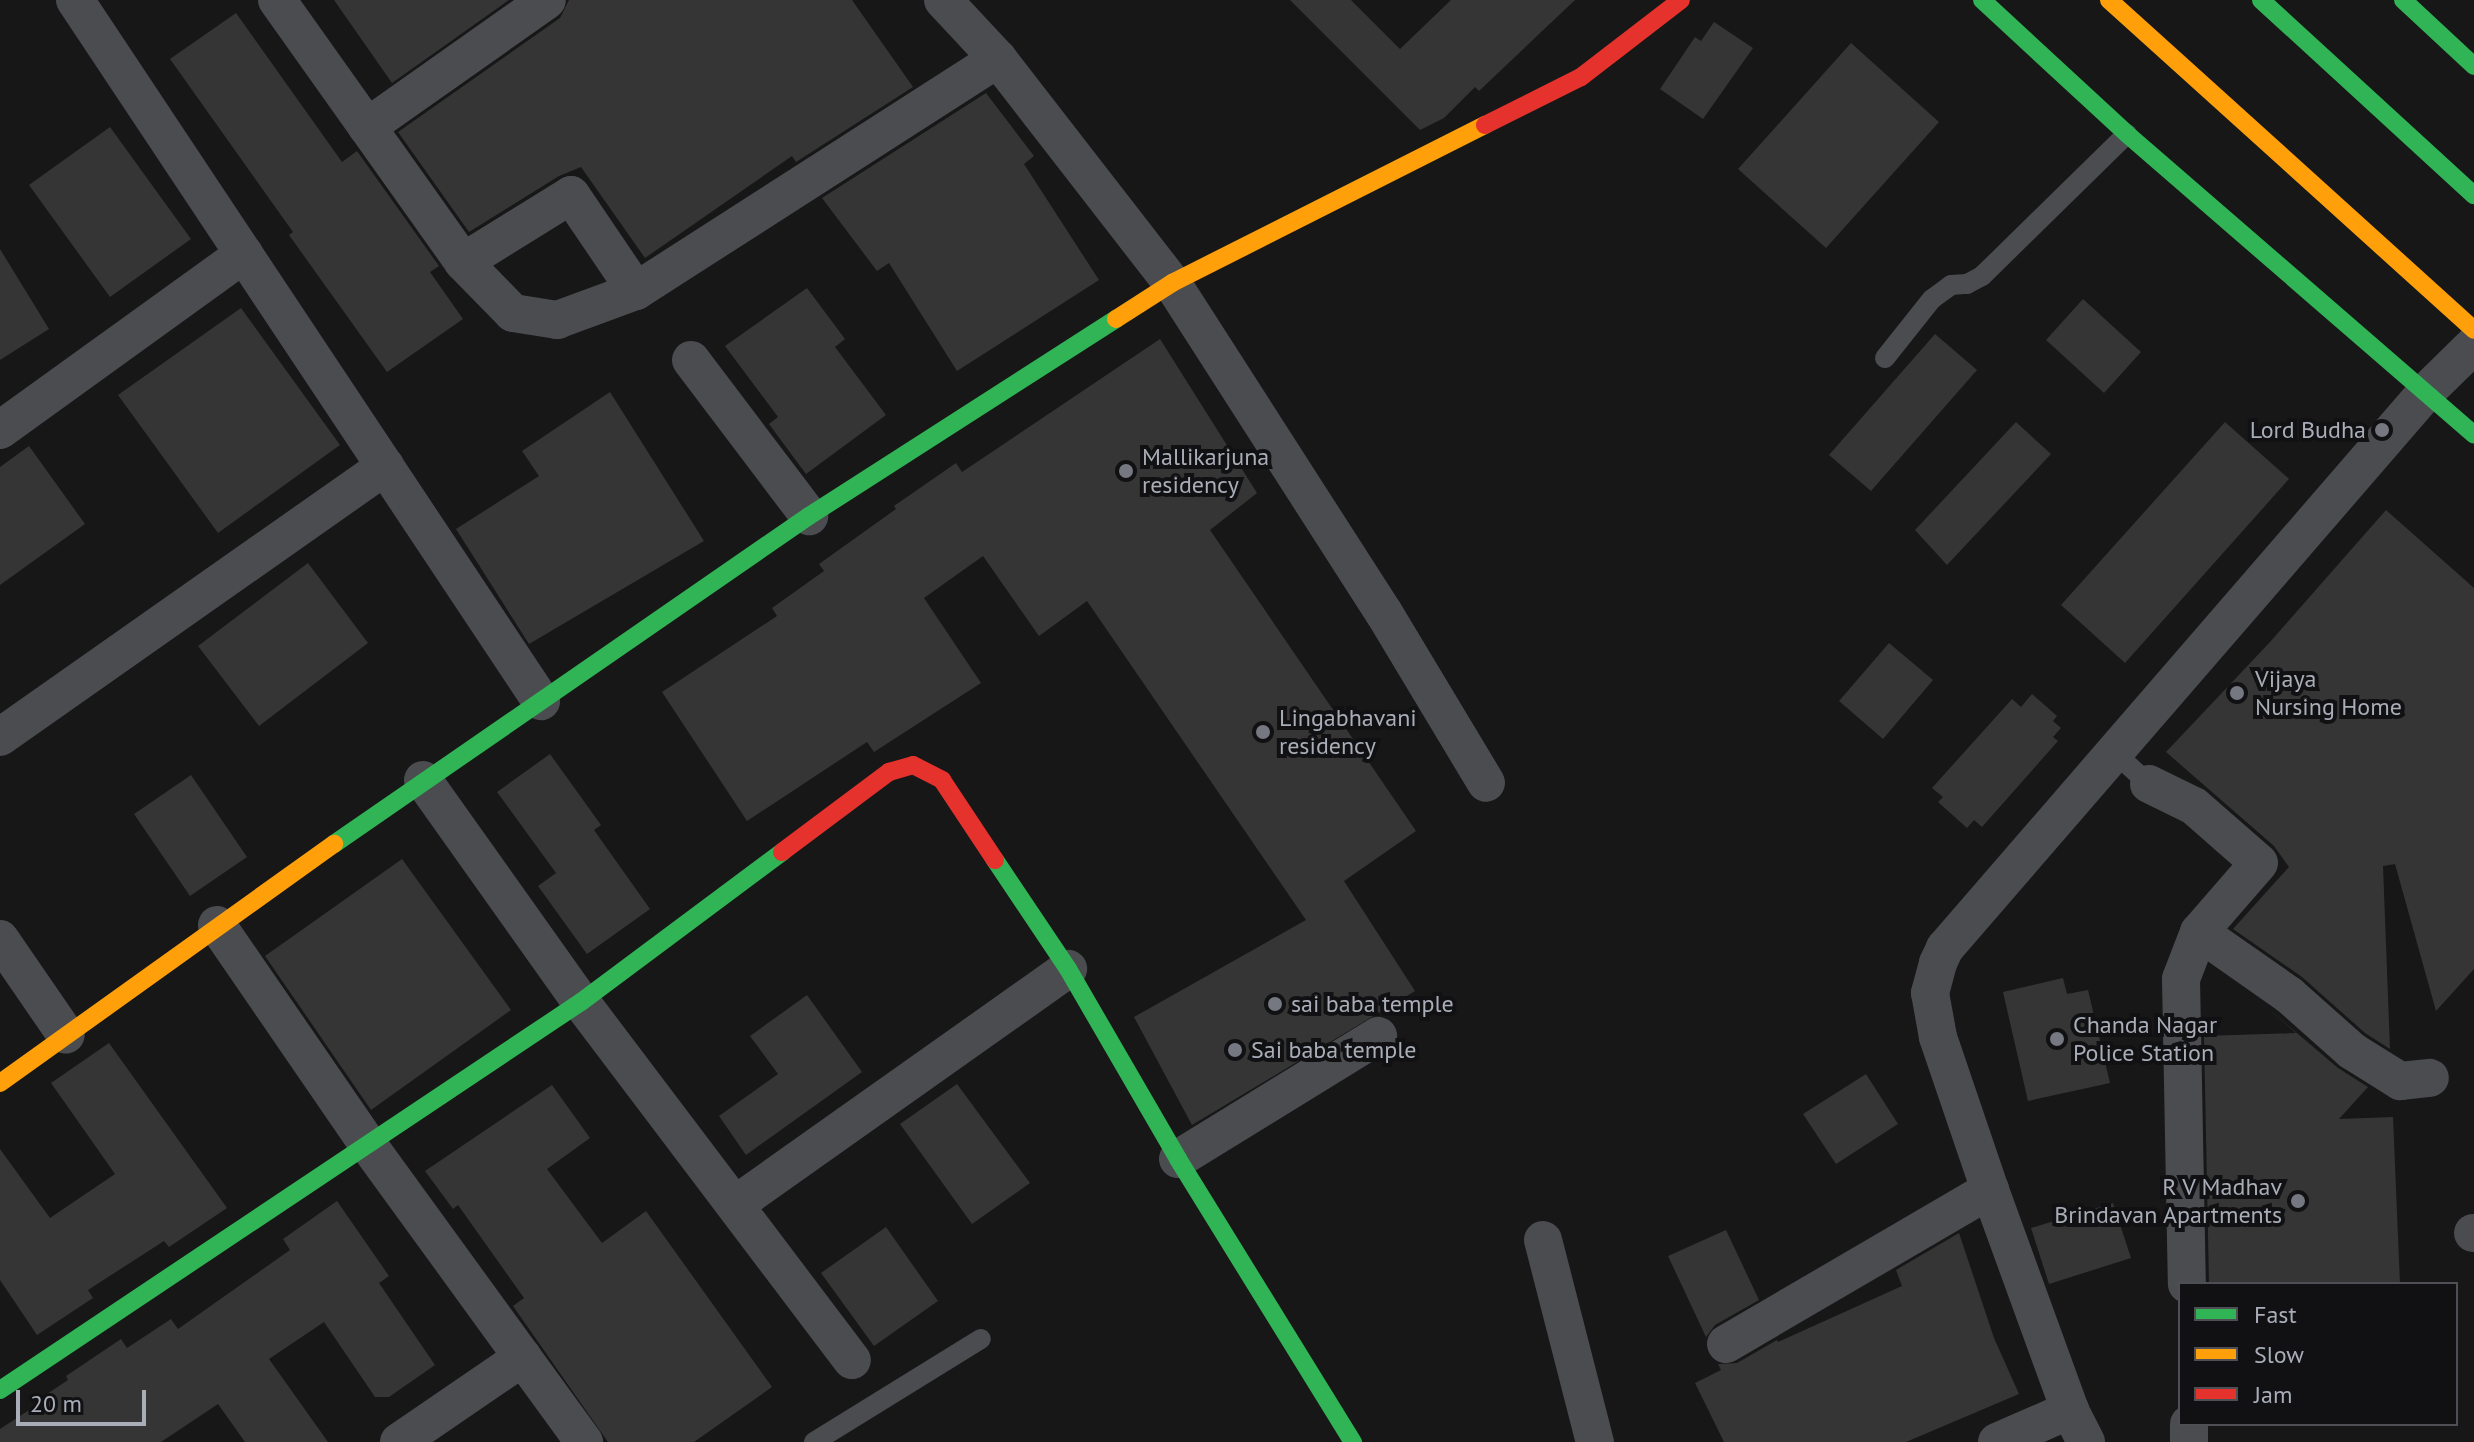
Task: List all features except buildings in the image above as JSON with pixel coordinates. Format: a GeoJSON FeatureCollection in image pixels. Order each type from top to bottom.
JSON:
{"type":"FeatureCollection","features":[{"type":"Feature","properties":{"kind":"main road"},"geometry":{"type":"LineString","coordinates":[[0,1083],[423,780],[809,516],[1187,276],[1581,77],[1681,0]]}},
{"type":"Feature","properties":{"kind":"main road"},"geometry":{"type":"LineString","coordinates":[[1982,0],[2127,134],[2427,391],[2474,435]]}},
{"type":"Feature","properties":{"kind":"main road"},"geometry":{"type":"LineString","coordinates":[[2109,0],[2474,330]]}},
{"type":"Feature","properties":{"kind":"main road"},"geometry":{"type":"LineString","coordinates":[[2261,0],[2474,195]]}},
{"type":"Feature","properties":{"kind":"main road"},"geometry":{"type":"LineString","coordinates":[[2403,0],[2474,66]]}},
{"type":"Feature","properties":{"kind":"main road"},"geometry":{"type":"LineString","coordinates":[[2455,178],[2474,167]]}},
{"type":"Feature","properties":{"kind":"main road"},"geometry":{"type":"LineString","coordinates":[[0,1390],[581,1002],[889,772],[913,765],[942,780],[1068,969],[1178,1159],[1353,1442]]}},
{"type":"Feature","properties":{"kind":"street"},"geometry":{"type":"LineString","coordinates":[[75,0],[541,701]]}},
{"type":"Feature","properties":{"kind":"street"},"geometry":{"type":"LineString","coordinates":[[277,0],[463,262],[513,313],[557,320],[636,291],[998,59]]}},
{"type":"Feature","properties":{"kind":"street"},"geometry":{"type":"LineString","coordinates":[[367,127],[547,0]]}},
{"type":"Feature","properties":{"kind":"street"},"geometry":{"type":"LineString","coordinates":[[943,0],[1187,276],[1486,783]]}},
{"type":"Feature","properties":{"kind":"street"},"geometry":{"type":"LineString","coordinates":[[463,262],[571,195],[636,291]]}},
{"type":"Feature","properties":{"kind":"street"},"geometry":{"type":"LineString","coordinates":[[0,430],[244,254]]}},
{"type":"Feature","properties":{"kind":"street"},"geometry":{"type":"LineString","coordinates":[[1997,1442],[2078,1426],[1990,1190],[1938,1037],[1930,993],[1938,963],[1945,948],[2427,391],[2474,345]]}},
{"type":"Feature","properties":{"kind":"street"},"geometry":{"type":"LineString","coordinates":[[691,360],[809,516]]}},
{"type":"Feature","properties":{"kind":"street"},"geometry":{"type":"LineString","coordinates":[[0,737],[385,466]]}},
{"type":"Feature","properties":{"kind":"street"},"geometry":{"type":"LineString","coordinates":[[423,780],[581,1002],[852,1360]]}},
{"type":"Feature","properties":{"kind":"street"},"geometry":{"type":"LineString","coordinates":[[2149,784],[2194,806],[2259,863],[2199,932],[2181,979],[2187,1282]]}},
{"type":"Feature","properties":{"kind":"street"},"geometry":{"type":"LineString","coordinates":[[217,925],[369,1146],[584,1442]]}},
{"type":"Feature","properties":{"kind":"street"},"geometry":{"type":"LineString","coordinates":[[2199,932],[2289,995],[2352,1051],[2400,1081],[2430,1078]]}},
{"type":"Feature","properties":{"kind":"street"},"geometry":{"type":"LineString","coordinates":[[0,939],[66,1035]]}},
{"type":"Feature","properties":{"kind":"street"},"geometry":{"type":"LineString","coordinates":[[736,1204],[1068,969]]}},
{"type":"Feature","properties":{"kind":"street"},"geometry":{"type":"LineString","coordinates":[[1178,1159],[1378,1036]]}},
{"type":"Feature","properties":{"kind":"street"},"geometry":{"type":"LineString","coordinates":[[1726,1344],[1990,1190]]}},
{"type":"Feature","properties":{"kind":"street"},"geometry":{"type":"LineString","coordinates":[[1543,1240],[1595,1442]]}},
{"type":"Feature","properties":{"kind":"street"},"geometry":{"type":"LineString","coordinates":[[399,1442],[523,1357]]}},
{"type":"Feature","properties":{"kind":"lane"},"geometry":{"type":"LineString","coordinates":[[1885,358],[1932,299],[1951,285],[1967,284],[1982,276],[2127,134]]}},
{"type":"Feature","properties":{"kind":"lane"},"geometry":{"type":"LineString","coordinates":[[2115,753],[2149,784]]}},
{"type":"Feature","properties":{"kind":"lane"},"geometry":{"type":"LineString","coordinates":[[814,1442],[981,1339]]}},
{"type":"Feature","properties":{"kind":"traffic: fast"},"geometry":{"type":"LineString","coordinates":[[1982,0],[2127,134],[2474,435]]}},
{"type":"Feature","properties":{"kind":"traffic: fast"},"geometry":{"type":"LineString","coordinates":[[2261,0],[2474,195]]}},
{"type":"Feature","properties":{"kind":"traffic: fast"},"geometry":{"type":"LineString","coordinates":[[2403,0],[2474,66]]}},
{"type":"Feature","properties":{"kind":"traffic: fast"},"geometry":{"type":"LineString","coordinates":[[334,844],[809,516],[1116,319]]}},
{"type":"Feature","properties":{"kind":"traffic: fast"},"geometry":{"type":"LineString","coordinates":[[0,1390],[581,1002],[782,852]]}},
{"type":"Feature","properties":{"kind":"traffic: fast"},"geometry":{"type":"LineString","coordinates":[[995,860],[1068,969],[1178,1159],[1353,1442]]}},
{"type":"Feature","properties":{"kind":"traffic: slow"},"geometry":{"type":"LineString","coordinates":[[2109,0],[2474,330]]}},
{"type":"Feature","properties":{"kind":"traffic: slow"},"geometry":{"type":"LineString","coordinates":[[1116,319],[1172,283],[1485,125]]}},
{"type":"Feature","properties":{"kind":"traffic: slow"},"geometry":{"type":"LineString","coordinates":[[0,1083],[334,844]]}},
{"type":"Feature","properties":{"kind":"traffic: jam"},"geometry":{"type":"LineString","coordinates":[[1485,125],[1581,77],[1681,0]]}},
{"type":"Feature","properties":{"kind":"traffic: jam"},"geometry":{"type":"LineString","coordinates":[[782,852],[889,772],[913,765],[942,780],[995,860]]}},
{"type":"Feature","properties":{"kind":"place","name":"Lord Budha"},"geometry":{"type":"Point","coordinates":[2382,430]}},
{"type":"Feature","properties":{"kind":"place","name":"Mallikarjuna residency"},"geometry":{"type":"Point","coordinates":[1126,471]}},
{"type":"Feature","properties":{"kind":"place","name":"Vijaya Nursing Home"},"geometry":{"type":"Point","coordinates":[2237,693]}},
{"type":"Feature","properties":{"kind":"place","name":"Lingabhavani residency"},"geometry":{"type":"Point","coordinates":[1263,732]}},
{"type":"Feature","properties":{"kind":"place","name":"sai baba temple"},"geometry":{"type":"Point","coordinates":[1275,1004]}},
{"type":"Feature","properties":{"kind":"place","name":"Chanda Nagar Police Station"},"geometry":{"type":"Point","coordinates":[2057,1039]}},
{"type":"Feature","properties":{"kind":"place","name":"Sai baba temple"},"geometry":{"type":"Point","coordinates":[1235,1050]}},
{"type":"Feature","properties":{"kind":"place","name":"R V Madhav Brindavan Apartments"},"geometry":{"type":"Point","coordinates":[2298,1201]}}]}
